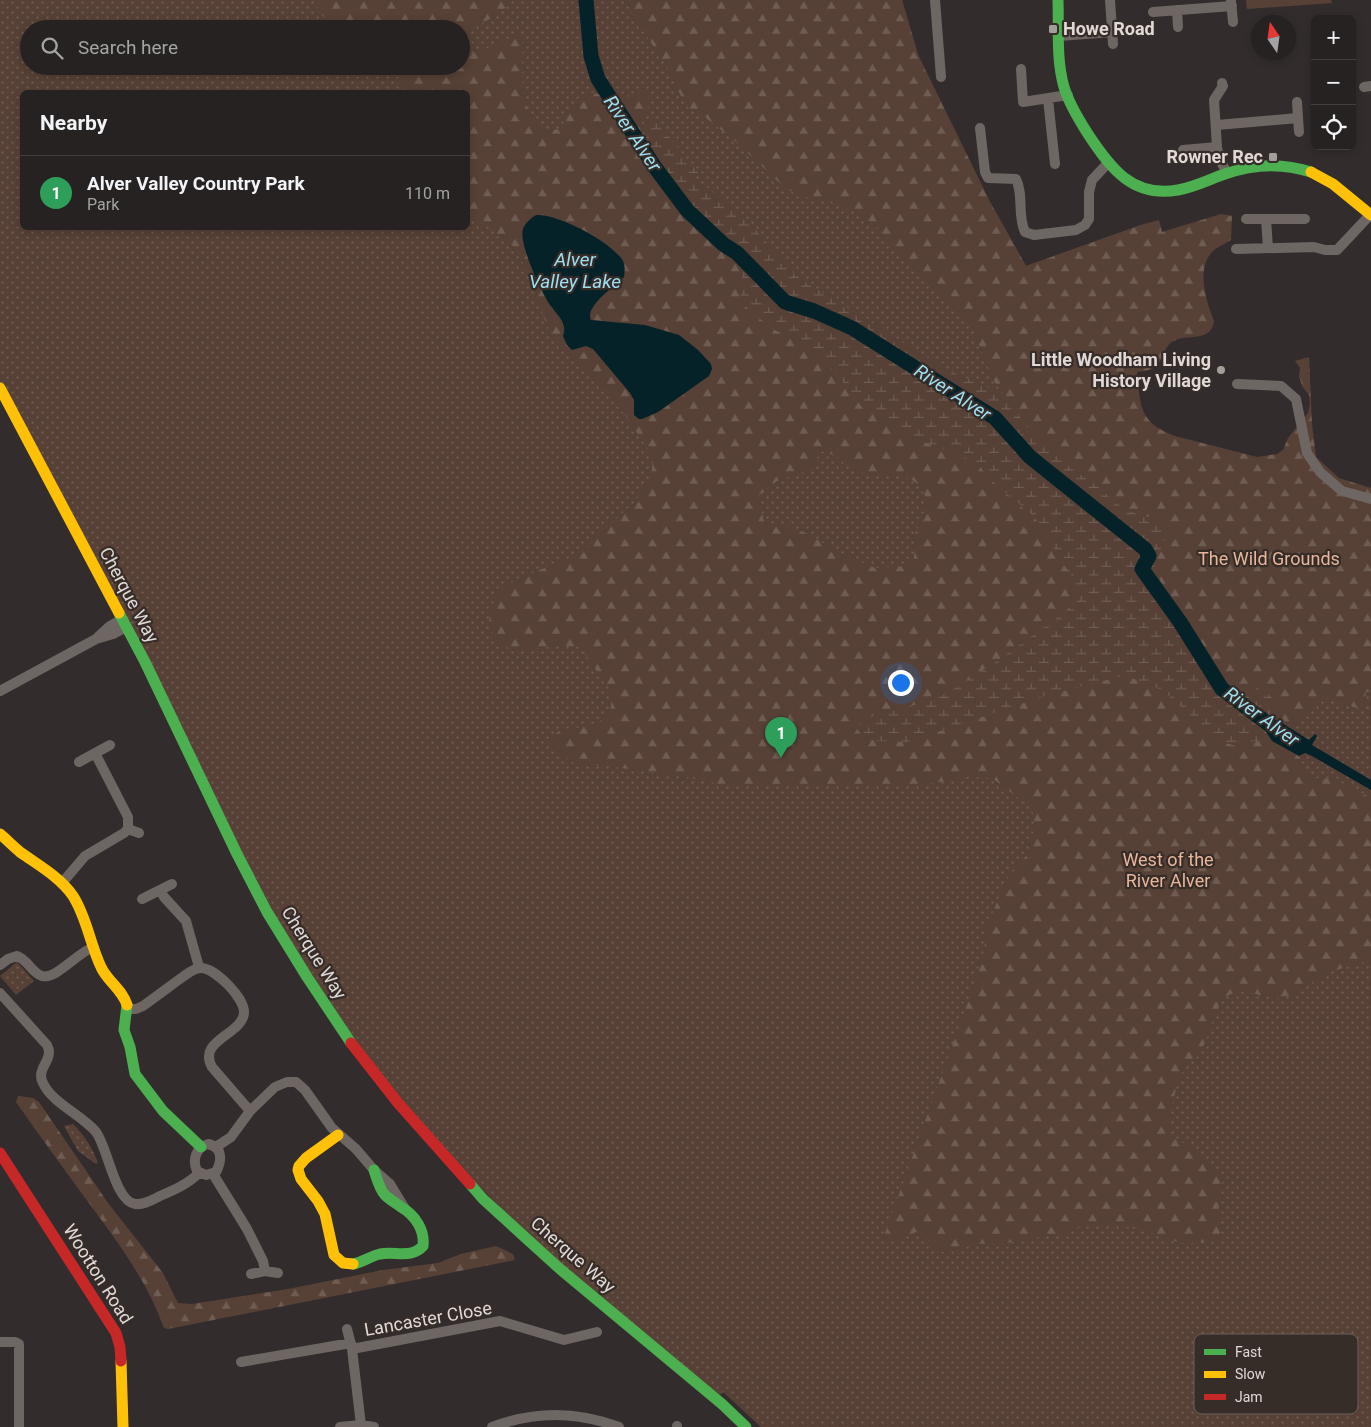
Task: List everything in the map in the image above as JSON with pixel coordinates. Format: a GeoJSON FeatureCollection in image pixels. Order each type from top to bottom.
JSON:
{"type":"FeatureCollection","features":[{"type":"Feature","properties":{"kind":"street"},"geometry":{"type":"LineString","coordinates":[[936,0],[941,77]]}},
{"type":"Feature","properties":{"kind":"street"},"geometry":{"type":"LineString","coordinates":[[1058,0],[1063,79],[1068,96],[1078,119],[1108,164],[1130,182],[1143,188],[1158,191],[1176,190],[1193,186],[1227,173],[1256,167],[1289,166],[1324,177],[1371,214],[1337,250],[1325,250],[1314,247],[1236,249]]}},
{"type":"Feature","properties":{"kind":"street"},"geometry":{"type":"LineString","coordinates":[[1110,0],[1113,44]]}},
{"type":"Feature","properties":{"kind":"street"},"geometry":{"type":"LineString","coordinates":[[1153,12],[1232,3],[1234,22]]}},
{"type":"Feature","properties":{"kind":"street"},"geometry":{"type":"LineString","coordinates":[[1177,10],[1178,27]]}},
{"type":"Feature","properties":{"kind":"street"},"geometry":{"type":"LineString","coordinates":[[1059,36],[1112,32]]}},
{"type":"Feature","properties":{"kind":"street"},"geometry":{"type":"LineString","coordinates":[[1021,69],[1023,102],[1068,96]]}},
{"type":"Feature","properties":{"kind":"street"},"geometry":{"type":"LineString","coordinates":[[1222,83],[1223,86],[1214,100],[1217,147],[1219,158],[1227,173]]}},
{"type":"Feature","properties":{"kind":"street"},"geometry":{"type":"LineString","coordinates":[[1048,99],[1055,164]]}},
{"type":"Feature","properties":{"kind":"street"},"geometry":{"type":"LineString","coordinates":[[1297,102],[1299,132]]}},
{"type":"Feature","properties":{"kind":"street"},"geometry":{"type":"LineString","coordinates":[[1216,125],[1298,118]]}},
{"type":"Feature","properties":{"kind":"street"},"geometry":{"type":"LineString","coordinates":[[980,128],[985,172],[988,178],[1016,179],[1019,186],[1022,225],[1025,232],[1034,235],[1076,230],[1090,220],[1089,192],[1092,180],[1108,164]]}},
{"type":"Feature","properties":{"kind":"street"},"geometry":{"type":"LineString","coordinates":[[1183,150],[1217,147]]}},
{"type":"Feature","properties":{"kind":"street"},"geometry":{"type":"LineString","coordinates":[[1246,219],[1305,219]]}},
{"type":"Feature","properties":{"kind":"street"},"geometry":{"type":"LineString","coordinates":[[1266,219],[1268,248]]}},
{"type":"Feature","properties":{"kind":"street"},"geometry":{"type":"LineString","coordinates":[[1237,384],[1281,386],[1296,399],[1307,453],[1320,472],[1342,491],[1371,499]]}},
{"type":"Feature","properties":{"kind":"street","name":"Cherque Way"},"geometry":{"type":"LineString","coordinates":[[0,388],[124,623],[267,912],[306,977],[357,1052],[398,1103],[483,1199],[560,1268],[715,1398],[746,1427]]}},
{"type":"Feature","properties":{"kind":"street"},"geometry":{"type":"LineString","coordinates":[[0,690],[96,639],[113,634],[124,623]]}},
{"type":"Feature","properties":{"kind":"street"},"geometry":{"type":"LineString","coordinates":[[79,762],[110,745]]}},
{"type":"Feature","properties":{"kind":"street"},"geometry":{"type":"LineString","coordinates":[[62,883],[85,856],[128,829],[128,818],[95,753]]}},
{"type":"Feature","properties":{"kind":"street"},"geometry":{"type":"LineString","coordinates":[[128,829],[139,833]]}},
{"type":"Feature","properties":{"kind":"street"},"geometry":{"type":"LineString","coordinates":[[0,834],[19,851],[62,883],[79,907],[101,968],[124,997],[127,1009],[124,1030],[130,1047],[135,1074],[163,1111],[201,1146]]}},
{"type":"Feature","properties":{"kind":"street"},"geometry":{"type":"LineString","coordinates":[[142,899],[172,884]]}},
{"type":"Feature","properties":{"kind":"street"},"geometry":{"type":"LineString","coordinates":[[160,890],[186,922],[199,968]]}},
{"type":"Feature","properties":{"kind":"street"},"geometry":{"type":"LineString","coordinates":[[0,965],[8,959],[17,956],[28,963],[39,974],[46,977],[55,973],[85,951],[94,948]]}},
{"type":"Feature","properties":{"kind":"street"},"geometry":{"type":"LineString","coordinates":[[127,1009],[136,1009],[143,1006],[186,974],[199,968],[208,969],[222,978],[243,1004],[244,1016],[212,1047],[209,1058],[212,1067],[250,1111]]}},
{"type":"Feature","properties":{"kind":"street"},"geometry":{"type":"LineString","coordinates":[[0,993],[48,1044],[50,1057],[41,1072],[42,1082],[56,1099],[90,1126],[98,1135],[108,1157],[120,1193],[124,1198],[136,1204],[149,1202],[192,1179],[199,1173]]}},
{"type":"Feature","properties":{"kind":"street"},"geometry":{"type":"LineString","coordinates":[[216,1147],[231,1137],[250,1111],[276,1087],[287,1082],[296,1082],[305,1090],[338,1134],[356,1149],[374,1170],[383,1192],[393,1202],[404,1207],[421,1229],[424,1242],[419,1251],[414,1254],[381,1254],[349,1264],[338,1259],[333,1250],[325,1214],[318,1201],[301,1179],[298,1170],[306,1158],[338,1134]]}},
{"type":"Feature","properties":{"kind":"street"},"geometry":{"type":"LineString","coordinates":[[208,1144],[216,1147],[219,1152],[217,1170],[214,1174],[206,1175],[199,1173],[194,1162],[201,1146],[208,1144]]}},
{"type":"Feature","properties":{"kind":"street","name":"Wootton Road"},"geometry":{"type":"LineString","coordinates":[[0,1154],[116,1333],[120,1347],[123,1427]]}},
{"type":"Feature","properties":{"kind":"street"},"geometry":{"type":"LineString","coordinates":[[214,1174],[247,1229],[263,1261],[265,1271]]}},
{"type":"Feature","properties":{"kind":"street"},"geometry":{"type":"LineString","coordinates":[[251,1274],[265,1271],[278,1273]]}},
{"type":"Feature","properties":{"kind":"street","name":"Lancaster Close"},"geometry":{"type":"LineString","coordinates":[[241,1362],[500,1321],[564,1340],[597,1332]]}},
{"type":"Feature","properties":{"kind":"street"},"geometry":{"type":"LineString","coordinates":[[347,1329],[351,1346],[361,1425]]}},
{"type":"Feature","properties":{"kind":"street"},"geometry":{"type":"LineString","coordinates":[[0,1342],[19,1344],[19,1427]]}},
{"type":"Feature","properties":{"kind":"street"},"geometry":{"type":"LineString","coordinates":[[492,1427],[512,1420],[546,1414],[575,1415],[619,1427]]}},
{"type":"Feature","properties":{"kind":"street"},"geometry":{"type":"LineString","coordinates":[[340,1427],[361,1425],[374,1427]]}},
{"type":"Feature","properties":{"kind":"green space"},"geometry":{"type":"Polygon","coordinates":[[[0,0],[902,0],[918,55],[990,202],[1026,266],[1144,224],[1114,485],[1371,488],[1371,1427],[761,1427],[723,1392],[720,1395],[560,1269],[398,1103],[307,977],[0,388],[0,0]]]}},
{"type":"Feature","properties":{"kind":"green space"},"geometry":{"type":"Polygon","coordinates":[[[314,0],[512,0],[502,11],[483,23],[470,28],[470,20],[330,20],[319,11],[314,0]]]}},
{"type":"Feature","properties":{"kind":"green space","name":"The Wild Grounds"},"geometry":{"type":"Polygon","coordinates":[[[628,0],[902,0],[918,55],[990,202],[1026,266],[1159,220],[1162,232],[1221,214],[1232,216],[1231,240],[1214,250],[1208,257],[1205,265],[1205,294],[1214,321],[1212,328],[1204,335],[1182,338],[1172,342],[1154,368],[1137,372],[1141,403],[1148,419],[1154,425],[1175,436],[1257,457],[1277,454],[1283,450],[1288,438],[1308,413],[1309,395],[1302,386],[1299,376],[1300,368],[1295,361],[1309,357],[1312,424],[1316,457],[1339,478],[1371,488],[1371,692],[1366,692],[1363,710],[1322,697],[1290,728],[1282,723],[1271,696],[1245,697],[1229,686],[1154,572],[1155,558],[1164,545],[1156,519],[1128,511],[1112,500],[1099,487],[1068,466],[1025,424],[993,380],[972,327],[909,263],[879,229],[862,216],[842,206],[797,195],[784,187],[735,141],[701,114],[688,107],[675,86],[672,75],[632,14],[628,0]]]}},
{"type":"Feature","properties":{"kind":"green space"},"geometry":{"type":"Polygon","coordinates":[[[1246,0],[1331,0],[1332,3],[1247,9],[1246,0]]]}},
{"type":"Feature","properties":{"kind":"green space","name":"West of the River Alver"},"geometry":{"type":"Polygon","coordinates":[[[523,34],[524,96],[528,111],[535,122],[545,129],[560,129],[580,96],[588,92],[622,99],[630,94],[644,91],[649,98],[648,108],[641,125],[669,197],[740,265],[743,282],[740,293],[752,313],[775,330],[803,343],[839,377],[862,407],[879,416],[898,433],[956,453],[979,465],[988,477],[1032,515],[1042,527],[1074,579],[1079,593],[1077,601],[1057,618],[994,663],[934,700],[863,719],[907,742],[1044,696],[1118,677],[1132,678],[1162,690],[1188,713],[1196,723],[1226,743],[1237,746],[1254,741],[1272,741],[1299,756],[1305,771],[1316,778],[1334,779],[1371,798],[1371,960],[1324,975],[1295,993],[1283,997],[1271,998],[1247,992],[1229,995],[1219,1006],[1202,1048],[1183,1071],[1179,1080],[1174,1096],[1170,1129],[1173,1137],[1188,1145],[1223,1177],[1218,1212],[1221,1226],[1219,1238],[1213,1242],[1180,1243],[1152,1233],[1110,1223],[1082,1227],[1064,1234],[1044,1235],[1034,1239],[1006,1243],[975,1244],[947,1253],[939,1251],[919,1231],[894,1241],[883,1239],[979,971],[987,926],[1009,874],[1030,852],[1034,826],[1033,813],[1030,807],[992,778],[966,777],[906,786],[720,784],[692,778],[607,766],[575,764],[548,743],[553,736],[564,729],[590,726],[599,722],[610,713],[612,698],[608,687],[580,647],[557,646],[515,651],[499,643],[490,630],[489,612],[501,589],[520,578],[574,556],[589,546],[594,538],[635,502],[651,478],[653,457],[626,416],[548,328],[526,268],[511,243],[479,221],[470,220],[470,90],[402,90],[398,75],[470,75],[470,55],[523,34]],[[547,215],[525,224],[522,235],[523,243],[543,293],[563,322],[565,331],[576,350],[586,346],[593,349],[630,393],[634,400],[633,411],[658,412],[702,382],[711,364],[698,350],[645,325],[591,320],[589,317],[594,305],[624,277],[624,267],[623,261],[609,246],[578,228],[547,215]],[[818,451],[817,463],[810,470],[777,481],[758,496],[764,522],[783,525],[806,533],[842,554],[875,568],[909,566],[914,558],[915,534],[928,502],[920,487],[906,477],[872,475],[859,472],[825,452],[818,451]]]}},
{"type":"Feature","properties":{"kind":"green space"},"geometry":{"type":"Polygon","coordinates":[[[654,118],[699,174],[695,178],[747,220],[796,276],[947,370],[1003,394],[1025,424],[1068,466],[1099,487],[1112,500],[1128,511],[1156,519],[1167,531],[1164,545],[1155,558],[1154,572],[1229,686],[1244,697],[1257,688],[1271,696],[1282,723],[1276,723],[1265,718],[1262,725],[1272,741],[1254,741],[1237,746],[1226,743],[1196,723],[1188,713],[1162,690],[1132,678],[1118,677],[1044,696],[907,742],[876,741],[864,738],[857,729],[863,719],[934,700],[959,686],[1057,618],[1077,601],[1079,593],[1074,579],[1042,527],[1032,515],[988,477],[979,465],[956,453],[898,433],[879,416],[862,407],[839,377],[803,343],[775,330],[752,313],[744,304],[740,293],[743,282],[740,265],[669,197],[663,188],[648,147],[638,132],[654,118]]]}},
{"type":"Feature","properties":{"kind":"green space"},"geometry":{"type":"Polygon","coordinates":[[[17,962],[34,981],[16,995],[0,976],[17,962]]]}},
{"type":"Feature","properties":{"kind":"green space"},"geometry":{"type":"Polygon","coordinates":[[[18,1096],[33,1098],[39,1102],[108,1203],[163,1273],[178,1303],[192,1304],[288,1289],[383,1270],[438,1263],[461,1254],[496,1246],[513,1254],[515,1260],[168,1329],[164,1328],[139,1275],[16,1102],[18,1096]]]}},
{"type":"Feature","properties":{"kind":"green space"},"geometry":{"type":"Polygon","coordinates":[[[73,1124],[88,1142],[98,1163],[96,1164],[78,1151],[64,1126],[73,1124]]]}},
{"type":"Feature","properties":{"kind":"water","name":"Alver Valley Lake"},"geometry":{"type":"Polygon","coordinates":[[[536,215],[557,219],[583,230],[608,246],[623,261],[624,277],[596,303],[590,315],[591,320],[645,325],[679,335],[698,350],[711,364],[712,369],[709,376],[658,412],[642,419],[634,415],[634,400],[630,393],[593,349],[586,346],[572,350],[567,345],[563,336],[563,323],[542,290],[524,245],[523,229],[528,221],[536,215]]]}},
{"type":"Feature","properties":{"kind":"water"},"geometry":{"type":"Polygon","coordinates":[[[1265,718],[1276,723],[1282,723],[1309,740],[1315,734],[1317,736],[1312,745],[1371,780],[1371,790],[1312,756],[1305,753],[1299,756],[1272,741],[1262,725],[1265,718]]]}},
{"type":"Feature","properties":{"kind":"waterway","name":"River Alver"},"geometry":{"type":"LineString","coordinates":[[586,0],[591,56],[598,79],[654,166],[687,210],[723,244],[737,253],[785,302],[814,311],[852,328],[995,418],[1030,457],[1145,549],[1149,556],[1142,569],[1180,622],[1222,689],[1279,732]]}},
{"type":"Feature","properties":{"kind":"traffic: fast"},"geometry":{"type":"LineString","coordinates":[[1058,0],[1059,55],[1061,76],[1066,93],[1071,106],[1105,159],[1125,178],[1148,190],[1162,191],[1184,189],[1246,168],[1279,166],[1311,172]]}},
{"type":"Feature","properties":{"kind":"traffic: fast"},"geometry":{"type":"LineString","coordinates":[[119,613],[145,662],[237,854],[267,912],[351,1043]]}},
{"type":"Feature","properties":{"kind":"traffic: fast"},"geometry":{"type":"LineString","coordinates":[[127,1005],[124,1030],[130,1047],[135,1074],[163,1111],[201,1147]]}},
{"type":"Feature","properties":{"kind":"traffic: fast"},"geometry":{"type":"LineString","coordinates":[[353,1264],[380,1254],[413,1252],[423,1246],[421,1229],[415,1219],[385,1195],[374,1170]]}},
{"type":"Feature","properties":{"kind":"traffic: fast"},"geometry":{"type":"LineString","coordinates":[[470,1184],[483,1199],[560,1269],[722,1404],[746,1427]]}},
{"type":"Feature","properties":{"kind":"traffic: slow"},"geometry":{"type":"LineString","coordinates":[[1311,172],[1333,184],[1371,215]]}},
{"type":"Feature","properties":{"kind":"traffic: slow"},"geometry":{"type":"LineString","coordinates":[[0,388],[119,613]]}},
{"type":"Feature","properties":{"kind":"traffic: slow"},"geometry":{"type":"LineString","coordinates":[[0,834],[68,889],[82,913],[101,967],[122,995],[127,1005]]}},
{"type":"Feature","properties":{"kind":"traffic: slow"},"geometry":{"type":"LineString","coordinates":[[338,1135],[306,1158],[298,1170],[301,1179],[318,1201],[325,1214],[334,1255],[343,1263],[353,1264]]}},
{"type":"Feature","properties":{"kind":"traffic: slow"},"geometry":{"type":"LineString","coordinates":[[121,1361],[123,1427]]}},
{"type":"Feature","properties":{"kind":"traffic: jam"},"geometry":{"type":"LineString","coordinates":[[351,1043],[398,1103],[470,1184]]}},
{"type":"Feature","properties":{"kind":"traffic: jam"},"geometry":{"type":"LineString","coordinates":[[0,1153],[116,1333],[121,1361]]}},
{"type":"Feature","properties":{"kind":"place","name":"Howe Road"},"geometry":{"type":"Point","coordinates":[1053,29]}},
{"type":"Feature","properties":{"kind":"place","name":"Rowner Rec"},"geometry":{"type":"Point","coordinates":[1273,157]}},
{"type":"Feature","properties":{"kind":"place","name":"Little Woodham Living History Village"},"geometry":{"type":"Point","coordinates":[1221,370]}},
{"type":"Feature","properties":{"kind":"place","name":"Alver Valley Country Park"},"geometry":{"type":"Point","coordinates":[781,758]}}]}
